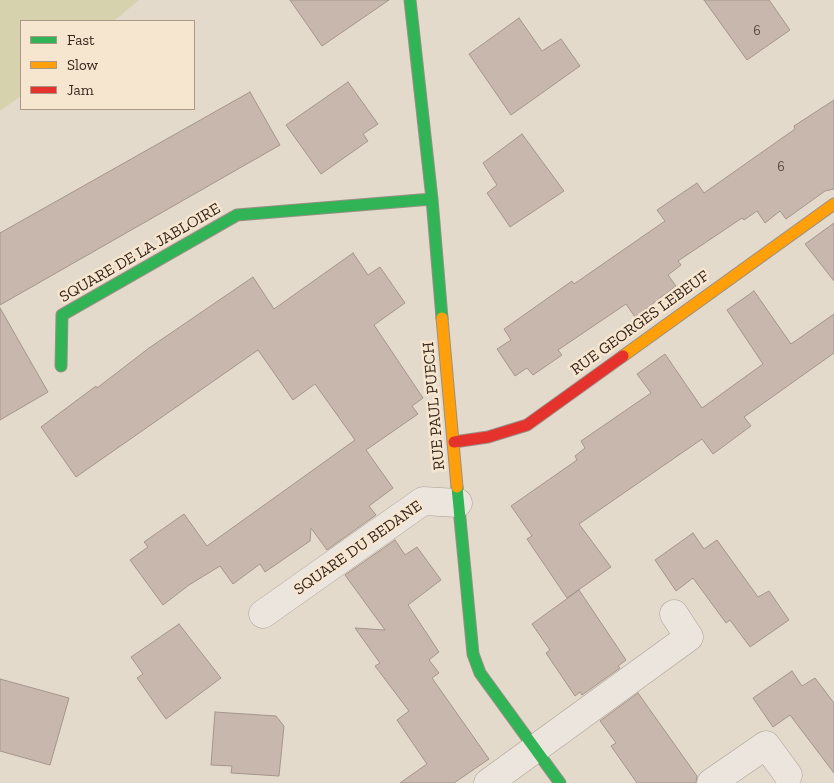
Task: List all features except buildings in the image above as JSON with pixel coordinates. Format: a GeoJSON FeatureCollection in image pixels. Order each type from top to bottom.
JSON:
{"type":"FeatureCollection","features":[{"type":"Feature","properties":{"kind":"street","name":"RUE PAUL PUECH"},"geometry":{"type":"LineString","coordinates":[[410,0],[432,199],[458,503],[474,654],[480,674],[560,783]]}},
{"type":"Feature","properties":{"kind":"street","name":"SQUARE DE LA JABLOIRE"},"geometry":{"type":"LineString","coordinates":[[61,366],[62,315],[237,215],[432,199]]}},
{"type":"Feature","properties":{"kind":"street","name":"RUE GEORGES LEBEUF"},"geometry":{"type":"LineString","coordinates":[[454,442],[488,437],[527,425],[834,204]]}},
{"type":"Feature","properties":{"kind":"street","name":"SQUARE DU BEDANE"},"geometry":{"type":"LineString","coordinates":[[263,614],[423,501],[458,503]]}},
{"type":"Feature","properties":{"kind":"street"},"geometry":{"type":"LineString","coordinates":[[488,783],[689,637],[674,614]]}},
{"type":"Feature","properties":{"kind":"street"},"geometry":{"type":"LineString","coordinates":[[711,783],[766,745],[788,775]]}},
{"type":"Feature","properties":{"kind":"shaded area"},"geometry":{"type":"Polygon","coordinates":[[[0,0],[139,0],[115,20],[20,20],[20,97],[0,111],[0,0]]]}},
{"type":"Feature","properties":{"kind":"traffic: fast"},"geometry":{"type":"LineString","coordinates":[[410,0],[432,199],[442,318]]}},
{"type":"Feature","properties":{"kind":"traffic: fast"},"geometry":{"type":"LineString","coordinates":[[61,366],[62,315],[237,215],[432,199]]}},
{"type":"Feature","properties":{"kind":"traffic: fast"},"geometry":{"type":"LineString","coordinates":[[457,487],[473,654],[480,673],[560,783]]}},
{"type":"Feature","properties":{"kind":"traffic: slow"},"geometry":{"type":"LineString","coordinates":[[623,356],[834,204]]}},
{"type":"Feature","properties":{"kind":"traffic: slow"},"geometry":{"type":"LineString","coordinates":[[442,318],[457,487]]}},
{"type":"Feature","properties":{"kind":"traffic: jam"},"geometry":{"type":"LineString","coordinates":[[454,442],[488,437],[527,425],[623,356]]}}]}
